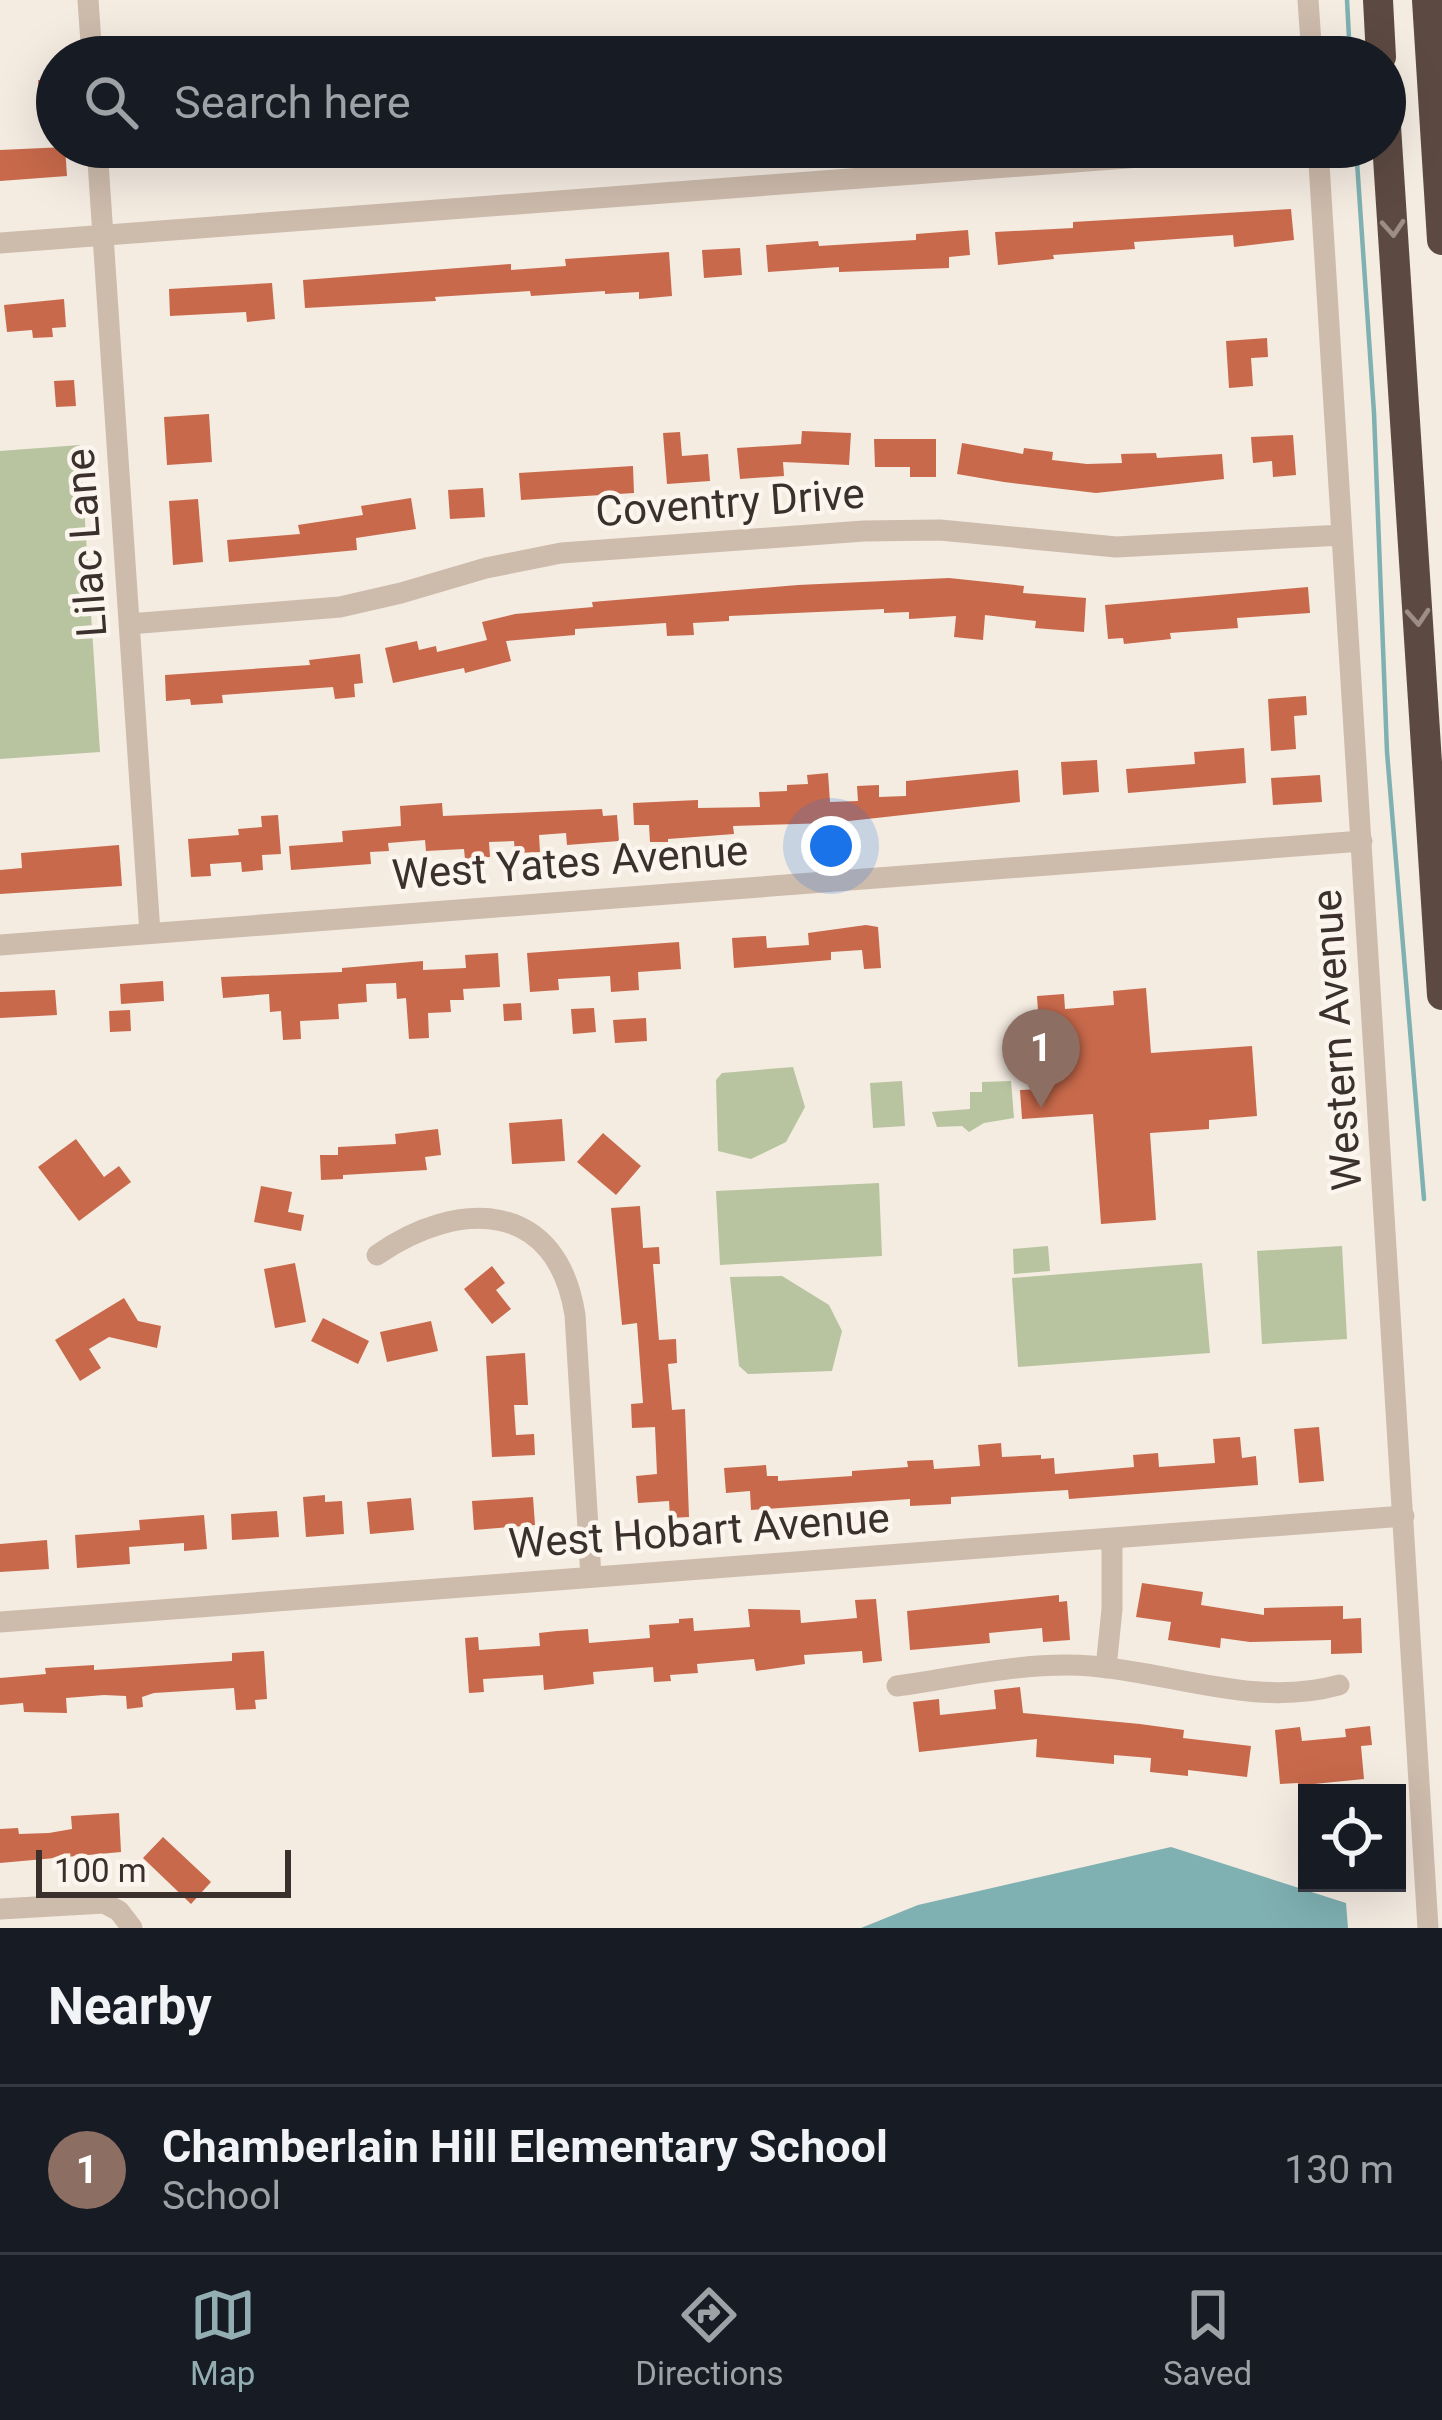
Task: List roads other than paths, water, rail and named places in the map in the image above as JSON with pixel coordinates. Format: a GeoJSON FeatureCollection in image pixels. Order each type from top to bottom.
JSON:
{"type":"FeatureCollection","features":[{"type":"Feature","properties":{"kind":"highway"},"geometry":{"type":"LineString","coordinates":[[1378,0],[1381,36]]}},
{"type":"Feature","properties":{"kind":"highway"},"geometry":{"type":"LineString","coordinates":[[1426,0],[1442,240]]}},
{"type":"Feature","properties":{"kind":"highway"},"geometry":{"type":"LineString","coordinates":[[1389,168],[1442,994]]}},
{"type":"Feature","properties":{"kind":"street"},"geometry":{"type":"LineString","coordinates":[[88,0],[91,36]]}},
{"type":"Feature","properties":{"kind":"street"},"geometry":{"type":"LineString","coordinates":[[1308,0],[1311,36]]}},
{"type":"Feature","properties":{"kind":"street","name":"Lilac Lane"},"geometry":{"type":"LineString","coordinates":[[99,168],[150,933]]}},
{"type":"Feature","properties":{"kind":"street"},"geometry":{"type":"LineString","coordinates":[[0,243],[994,168]]}},
{"type":"Feature","properties":{"kind":"street","name":"Western Avenue"},"geometry":{"type":"LineString","coordinates":[[1319,168],[1428,1928]]}},
{"type":"Feature","properties":{"kind":"street","name":"Coventry Drive"},"geometry":{"type":"LineString","coordinates":[[129,624],[340,607],[504,563],[561,553],[915,529],[1116,547],[1342,535]]}},
{"type":"Feature","properties":{"kind":"street","name":"West Yates Avenue"},"geometry":{"type":"LineString","coordinates":[[0,945],[1362,841]]}},
{"type":"Feature","properties":{"kind":"street"},"geometry":{"type":"LineString","coordinates":[[377,1255],[431,1225],[490,1218],[526,1230],[555,1255],[567,1277],[575,1315],[591,1577]]}},
{"type":"Feature","properties":{"kind":"street","name":"West Hobart Avenue"},"geometry":{"type":"LineString","coordinates":[[0,1622],[1404,1516]]}},
{"type":"Feature","properties":{"kind":"street"},"geometry":{"type":"LineString","coordinates":[[1106,1668],[1112,1539]]}},
{"type":"Feature","properties":{"kind":"street"},"geometry":{"type":"LineString","coordinates":[[897,1686],[1038,1667],[1106,1668],[1264,1693],[1315,1691],[1339,1684]]}},
{"type":"Feature","properties":{"kind":"street"},"geometry":{"type":"LineString","coordinates":[[0,1909],[104,1903],[125,1920]]}},
{"type":"Feature","properties":{"kind":"water"},"geometry":{"type":"Polygon","coordinates":[[[1171,1847],[1298,1888],[1298,1892],[1346,1903],[1348,1928],[861,1928],[918,1905],[1171,1847]]]}},
{"type":"Feature","properties":{"kind":"waterway"},"geometry":{"type":"LineString","coordinates":[[1347,0],[1349,36]]}},
{"type":"Feature","properties":{"kind":"waterway"},"geometry":{"type":"LineString","coordinates":[[1357,168],[1374,413],[1387,752],[1424,1199]]}},
{"type":"Feature","properties":{"kind":"place","name":"Chamberlain Hill Elementary School"},"geometry":{"type":"Point","coordinates":[1041,1108]}}]}
